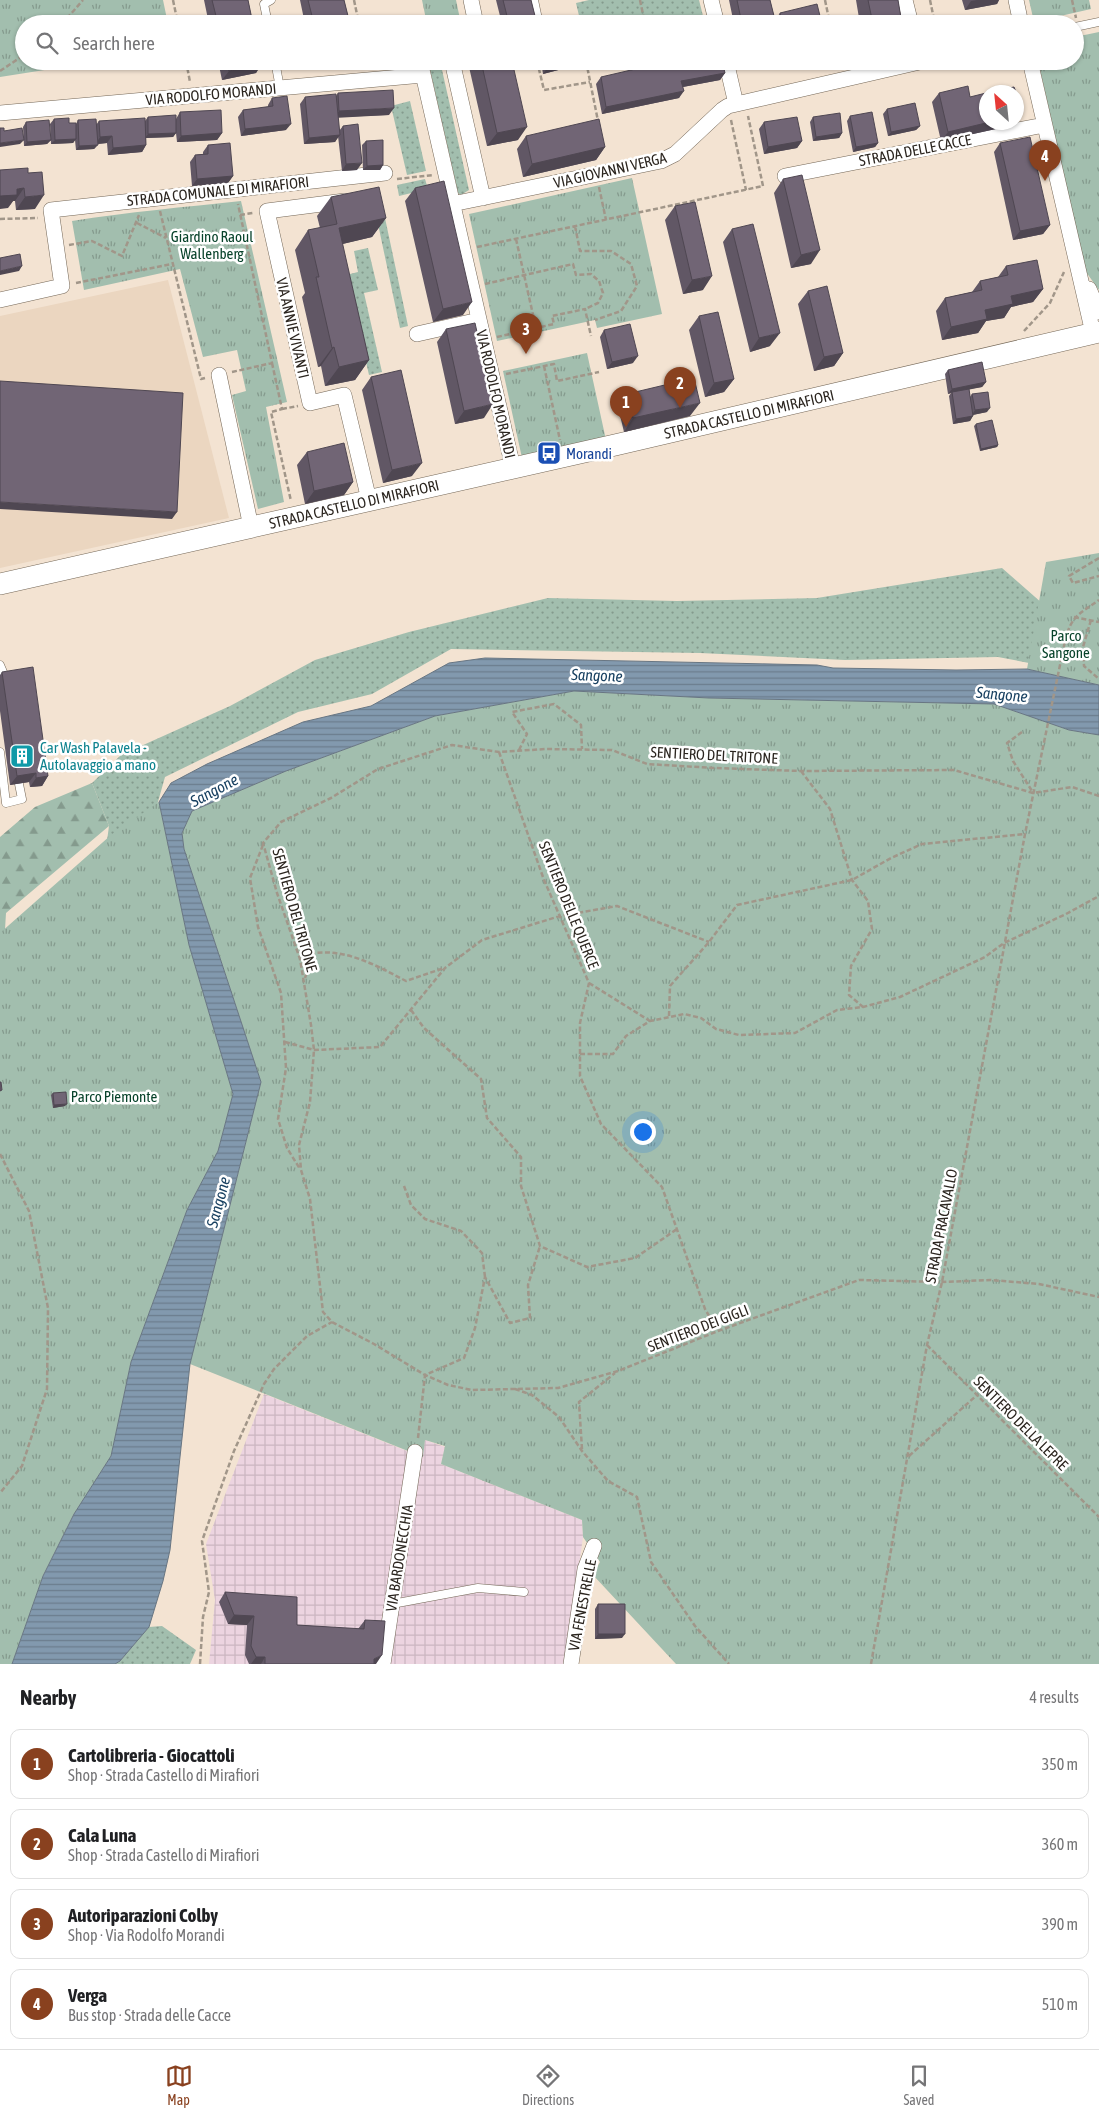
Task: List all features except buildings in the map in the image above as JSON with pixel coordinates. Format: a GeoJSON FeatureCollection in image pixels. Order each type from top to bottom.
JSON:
{"type":"FeatureCollection","features":[{"type":"Feature","properties":{"kind":"street"},"geometry":{"type":"LineString","coordinates":[[472,0],[474,15]]}},
{"type":"Feature","properties":{"kind":"street"},"geometry":{"type":"LineString","coordinates":[[711,0],[715,15]]}},
{"type":"Feature","properties":{"kind":"street"},"geometry":{"type":"LineString","coordinates":[[905,0],[909,15]]}},
{"type":"Feature","properties":{"kind":"street"},"geometry":{"type":"LineString","coordinates":[[1016,0],[1019,15]]}},
{"type":"Feature","properties":{"kind":"street","name":"VIA RODOLFO MORANDI"},"geometry":{"type":"LineString","coordinates":[[0,113],[280,88],[407,70]]}},
{"type":"Feature","properties":{"kind":"street","name":"VIA RODOLFO MORANDI"},"geometry":{"type":"LineString","coordinates":[[421,70],[513,468]]}},
{"type":"Feature","properties":{"kind":"street"},"geometry":{"type":"LineString","coordinates":[[452,204],[483,198],[454,70]]}},
{"type":"Feature","properties":{"kind":"street"},"geometry":{"type":"LineString","coordinates":[[728,70],[736,104]]}},
{"type":"Feature","properties":{"kind":"street","name":"VIA GIOVANNI VERGA"},"geometry":{"type":"LineString","coordinates":[[483,198],[668,158],[736,104],[886,70]]}},
{"type":"Feature","properties":{"kind":"street"},"geometry":{"type":"LineString","coordinates":[[1032,70],[1071,242],[1099,312]]}},
{"type":"Feature","properties":{"kind":"street","name":"STRADA DELLE CACCE"},"geometry":{"type":"LineString","coordinates":[[785,176],[1044,125]]}},
{"type":"Feature","properties":{"kind":"street","name":"STRADA COMUNALE DI MIRAFIORI"},"geometry":{"type":"LineString","coordinates":[[51,214],[384,172]]}},
{"type":"Feature","properties":{"kind":"street","name":"VIA ANNIE VIVANTI"},"geometry":{"type":"LineString","coordinates":[[356,200],[267,211],[310,403],[344,395],[368,500]]}},
{"type":"Feature","properties":{"kind":"street"},"geometry":{"type":"LineString","coordinates":[[0,300],[62,286],[51,214]]}},
{"type":"Feature","properties":{"kind":"street"},"geometry":{"type":"LineString","coordinates":[[1090,290],[1086,310],[1096,332]]}},
{"type":"Feature","properties":{"kind":"street","name":"VIA RODOLFO MORANDI"},"geometry":{"type":"LineString","coordinates":[[417,334],[479,320]]}},
{"type":"Feature","properties":{"kind":"street","name":"STRADA CASTELLO DI MIRAFIORI"},"geometry":{"type":"LineString","coordinates":[[0,584],[563,457],[1096,332]]}},
{"type":"Feature","properties":{"kind":"street","name":"STRADA CASTELLO DI MIRAFIORI"},"geometry":{"type":"LineString","coordinates":[[219,375],[251,527]]}},
{"type":"Feature","properties":{"kind":"street","name":"VIA BARDONECCHIA"},"geometry":{"type":"LineString","coordinates":[[383,1664],[415,1452]]}},
{"type":"Feature","properties":{"kind":"street","name":"VIA FENESTRELLE"},"geometry":{"type":"LineString","coordinates":[[570,1664],[585,1569],[594,1546]]}},
{"type":"Feature","properties":{"kind":"lane"},"geometry":{"type":"LineString","coordinates":[[266,15],[264,4],[271,0]]}},
{"type":"Feature","properties":{"kind":"lane"},"geometry":{"type":"LineString","coordinates":[[534,0],[537,15]]}},
{"type":"Feature","properties":{"kind":"lane"},"geometry":{"type":"LineString","coordinates":[[1084,25],[1099,22]]}},
{"type":"Feature","properties":{"kind":"lane"},"geometry":{"type":"LineString","coordinates":[[277,70],[280,88]]}},
{"type":"Feature","properties":{"kind":"lane"},"geometry":{"type":"LineString","coordinates":[[0,665],[6,679]]}},
{"type":"Feature","properties":{"kind":"lane"},"geometry":{"type":"LineString","coordinates":[[0,752],[6,803],[22,799],[19,784]]}},
{"type":"Feature","properties":{"kind":"lane"},"geometry":{"type":"LineString","coordinates":[[392,1604],[478,1588],[524,1592]]}},
{"type":"Feature","properties":{"kind":"path"},"geometry":{"type":"LineString","coordinates":[[70,15],[83,0]]}},
{"type":"Feature","properties":{"kind":"path"},"geometry":{"type":"LineString","coordinates":[[173,0],[176,15]]}},
{"type":"Feature","properties":{"kind":"path"},"geometry":{"type":"LineString","coordinates":[[354,0],[357,15]]}},
{"type":"Feature","properties":{"kind":"path"},"geometry":{"type":"LineString","coordinates":[[640,0],[643,15]]}},
{"type":"Feature","properties":{"kind":"path"},"geometry":{"type":"LineString","coordinates":[[826,0],[828,15]]}},
{"type":"Feature","properties":{"kind":"path"},"geometry":{"type":"LineString","coordinates":[[930,0],[933,15]]}},
{"type":"Feature","properties":{"kind":"path"},"geometry":{"type":"LineString","coordinates":[[1072,0],[1075,15]]}},
{"type":"Feature","properties":{"kind":"path"},"geometry":{"type":"LineString","coordinates":[[0,71],[15,61]]}},
{"type":"Feature","properties":{"kind":"path"},"geometry":{"type":"LineString","coordinates":[[188,70],[193,96]]}},
{"type":"Feature","properties":{"kind":"path"},"geometry":{"type":"LineString","coordinates":[[539,70],[544,90],[590,82]]}},
{"type":"Feature","properties":{"kind":"path"},"geometry":{"type":"LineString","coordinates":[[588,70],[599,124]]}},
{"type":"Feature","properties":{"kind":"path"},"geometry":{"type":"LineString","coordinates":[[463,250],[763,186],[736,104]]}},
{"type":"Feature","properties":{"kind":"path"},"geometry":{"type":"LineString","coordinates":[[736,104],[746,190]]}},
{"type":"Feature","properties":{"kind":"path"},"geometry":{"type":"LineString","coordinates":[[595,174],[606,220]]}},
{"type":"Feature","properties":{"kind":"path"},"geometry":{"type":"LineString","coordinates":[[236,197],[282,409],[272,412],[295,517]]}},
{"type":"Feature","properties":{"kind":"path"},"geometry":{"type":"LineString","coordinates":[[76,243],[92,240],[122,256],[141,206]]}},
{"type":"Feature","properties":{"kind":"path"},"geometry":{"type":"LineString","coordinates":[[159,206],[201,379],[272,363]]}},
{"type":"Feature","properties":{"kind":"path"},"geometry":{"type":"LineString","coordinates":[[0,219],[51,214]]}},
{"type":"Feature","properties":{"kind":"path"},"geometry":{"type":"LineString","coordinates":[[136,223],[166,238]]}},
{"type":"Feature","properties":{"kind":"path"},"geometry":{"type":"LineString","coordinates":[[575,226],[580,251],[611,251],[631,264],[637,286],[621,311],[595,320]]}},
{"type":"Feature","properties":{"kind":"path"},"geometry":{"type":"LineString","coordinates":[[516,239],[536,328]]}},
{"type":"Feature","properties":{"kind":"path"},"geometry":{"type":"LineString","coordinates":[[1020,335],[1050,303],[1067,264],[1071,242]]}},
{"type":"Feature","properties":{"kind":"path"},"geometry":{"type":"LineString","coordinates":[[62,286],[172,264]]}},
{"type":"Feature","properties":{"kind":"path"},"geometry":{"type":"LineString","coordinates":[[471,288],[573,264],[576,275],[591,274],[599,281],[603,293],[598,303],[585,309],[552,316],[554,324],[483,340]]}},
{"type":"Feature","properties":{"kind":"path"},"geometry":{"type":"LineString","coordinates":[[585,309],[590,336]]}},
{"type":"Feature","properties":{"kind":"path"},"geometry":{"type":"LineString","coordinates":[[492,377],[554,364],[558,381],[598,372]]}},
{"type":"Feature","properties":{"kind":"path"},"geometry":{"type":"LineString","coordinates":[[544,366],[563,457]]}},
{"type":"Feature","properties":{"kind":"path"},"geometry":{"type":"LineString","coordinates":[[1099,558],[1070,576],[1074,583],[1099,576]]}},
{"type":"Feature","properties":{"kind":"path"},"geometry":{"type":"LineString","coordinates":[[1074,617],[1099,600]]}},
{"type":"Feature","properties":{"kind":"path"},"geometry":{"type":"LineString","coordinates":[[1074,617],[1099,622]]}},
{"type":"Feature","properties":{"kind":"path","name":"STRADA PRACAVALLO"},"geometry":{"type":"LineString","coordinates":[[871,1664],[928,1345],[942,1282],[1033,792],[1065,641],[1074,617]]}},
{"type":"Feature","properties":{"kind":"path"},"geometry":{"type":"LineString","coordinates":[[1091,620],[1083,647],[1084,666],[1099,679]]}},
{"type":"Feature","properties":{"kind":"path"},"geometry":{"type":"LineString","coordinates":[[519,751],[527,734],[512,712],[554,704],[581,725],[582,749]]}},
{"type":"Feature","properties":{"kind":"path"},"geometry":{"type":"LineString","coordinates":[[1022,732],[1007,743],[1013,761],[1033,792]]}},
{"type":"Feature","properties":{"kind":"path","name":"SENTIERO DEL TRITONE"},"geometry":{"type":"LineString","coordinates":[[323,1312],[310,1199],[301,1170],[299,1145],[310,1102],[314,1050],[300,959],[276,893],[263,843],[281,822],[331,798],[378,769],[452,745],[498,752],[582,749],[612,750],[647,764],[801,771],[954,770],[1033,792],[1072,787],[1099,796]]}},
{"type":"Feature","properties":{"kind":"path","name":"SENTIERO DELLE QUERCE"},"geometry":{"type":"LineString","coordinates":[[498,752],[544,880],[589,983],[580,1023],[580,1076],[601,1124],[662,1187],[705,1309],[718,1331]]}},
{"type":"Feature","properties":{"kind":"path"},"geometry":{"type":"LineString","coordinates":[[801,771],[830,809],[852,880],[868,900],[872,929],[851,966],[849,995],[862,1007]]}},
{"type":"Feature","properties":{"kind":"path"},"geometry":{"type":"LineString","coordinates":[[669,1016],[670,986],[709,942],[737,905],[852,880],[891,858],[922,844],[1025,834]]}},
{"type":"Feature","properties":{"kind":"path"},"geometry":{"type":"LineString","coordinates":[[263,843],[250,878],[258,927],[281,993],[286,1068],[278,1119],[287,1148],[301,1170]]}},
{"type":"Feature","properties":{"kind":"path"},"geometry":{"type":"LineString","coordinates":[[580,1054],[613,1054],[626,1036],[650,1021],[684,1014],[701,1018],[716,1029],[739,1035],[795,1033],[837,1010],[862,1007],[900,997],[985,958],[1004,943],[1066,914],[1099,896]]}},
{"type":"Feature","properties":{"kind":"path"},"geometry":{"type":"LineString","coordinates":[[285,1042],[314,1050],[380,1048],[445,968],[482,940],[560,916],[617,906],[709,942]]}},
{"type":"Feature","properties":{"kind":"path"},"geometry":{"type":"LineString","coordinates":[[304,980],[314,953],[330,951],[368,961],[406,981],[445,968]]}},
{"type":"Feature","properties":{"kind":"path"},"geometry":{"type":"LineString","coordinates":[[589,983],[650,1021]]}},
{"type":"Feature","properties":{"kind":"path"},"geometry":{"type":"LineString","coordinates":[[411,1010],[424,1028],[481,1079],[487,1118],[522,1157],[521,1186],[540,1246],[528,1285],[530,1318],[510,1323],[485,1277]]}},
{"type":"Feature","properties":{"kind":"path"},"geometry":{"type":"LineString","coordinates":[[0,1154],[29,1211],[48,1308],[47,1389],[22,1466],[0,1493]]}},
{"type":"Feature","properties":{"kind":"path"},"geometry":{"type":"LineString","coordinates":[[404,1186],[411,1205],[425,1219],[461,1232],[482,1253],[485,1277],[475,1328],[464,1358],[425,1375],[415,1452]]}},
{"type":"Feature","properties":{"kind":"path"},"geometry":{"type":"LineString","coordinates":[[540,1246],[587,1267],[635,1258],[677,1229]]}},
{"type":"Feature","properties":{"kind":"path","name":"SENTIERO DEI GIGLI"},"geometry":{"type":"LineString","coordinates":[[323,1312],[332,1322],[374,1344],[425,1375],[448,1385],[472,1390],[558,1388],[618,1371],[718,1331],[859,1280],[902,1279],[942,1282],[991,1280],[1039,1284],[1099,1297]]}},
{"type":"Feature","properties":{"kind":"path"},"geometry":{"type":"LineString","coordinates":[[200,1664],[203,1617],[208,1592],[208,1574],[202,1541],[234,1451],[264,1384],[274,1369],[307,1336],[332,1322]]}},
{"type":"Feature","properties":{"kind":"path","name":"SENTIERO DELLA LEPRE"},"geometry":{"type":"LineString","coordinates":[[928,1345],[1099,1517]]}},
{"type":"Feature","properties":{"kind":"path"},"geometry":{"type":"LineString","coordinates":[[582,1451],[578,1402],[618,1371]]}},
{"type":"Feature","properties":{"kind":"path"},"geometry":{"type":"LineString","coordinates":[[514,1388],[532,1395],[559,1417],[582,1451],[608,1480],[637,1497],[650,1562],[695,1626],[729,1664]]}},
{"type":"Feature","properties":{"kind":"path"},"geometry":{"type":"LineString","coordinates":[[908,1458],[978,1395]]}},
{"type":"Feature","properties":{"kind":"shaded area"},"geometry":{"type":"Polygon","coordinates":[[[168,280],[229,518],[0,568],[0,316],[168,280]]]}},
{"type":"Feature","properties":{"kind":"shaded area"},"geometry":{"type":"Polygon","coordinates":[[[264,1394],[422,1457],[425,1440],[445,1447],[441,1464],[582,1520],[583,1537],[565,1664],[209,1664],[215,1600],[206,1544],[264,1394]]]}},
{"type":"Feature","properties":{"kind":"green space"},"geometry":{"type":"Polygon","coordinates":[[[0,0],[163,0],[166,15],[15,15],[15,70],[45,70],[0,77],[0,0]]]}},
{"type":"Feature","properties":{"kind":"green space"},"geometry":{"type":"Polygon","coordinates":[[[422,0],[456,0],[459,15],[425,15],[422,0]]]}},
{"type":"Feature","properties":{"kind":"green space"},"geometry":{"type":"Polygon","coordinates":[[[589,0],[699,0],[703,15],[579,15],[576,3],[589,0]]]}},
{"type":"Feature","properties":{"kind":"green space"},"geometry":{"type":"Polygon","coordinates":[[[1029,0],[1089,0],[1091,9],[1065,15],[1032,15],[1029,0]]]}},
{"type":"Feature","properties":{"kind":"green space"},"geometry":{"type":"Polygon","coordinates":[[[1099,32],[1099,290],[1086,272],[1040,70],[1084,70],[1084,35],[1099,32]]]}},
{"type":"Feature","properties":{"kind":"green space"},"geometry":{"type":"Polygon","coordinates":[[[430,70],[442,70],[469,190],[461,195],[458,193],[430,70]]]}},
{"type":"Feature","properties":{"kind":"green space"},"geometry":{"type":"Polygon","coordinates":[[[410,101],[426,171],[407,175],[391,106],[410,101]]]}},
{"type":"Feature","properties":{"kind":"green space"},"geometry":{"type":"Polygon","coordinates":[[[632,178],[662,314],[597,328],[595,320],[497,341],[469,214],[632,178]]]}},
{"type":"Feature","properties":{"kind":"green space"},"geometry":{"type":"Polygon","coordinates":[[[425,179],[428,189],[399,196],[397,185],[425,179]]]}},
{"type":"Feature","properties":{"kind":"green space","name":"Giardino Raoul Wallenberg"},"geometry":{"type":"Polygon","coordinates":[[[241,201],[287,402],[266,407],[284,502],[258,509],[232,395],[246,391],[237,350],[203,357],[180,269],[84,290],[72,221],[135,212],[241,201]]]}},
{"type":"Feature","properties":{"kind":"green space"},"geometry":{"type":"Polygon","coordinates":[[[382,204],[408,326],[400,328],[374,205],[382,204]]]}},
{"type":"Feature","properties":{"kind":"green space"},"geometry":{"type":"Polygon","coordinates":[[[368,248],[378,290],[364,293],[382,372],[369,375],[346,275],[358,272],[354,251],[368,248]]]}},
{"type":"Feature","properties":{"kind":"green space"},"geometry":{"type":"Polygon","coordinates":[[[587,353],[606,440],[522,458],[503,371],[587,353]]]}},
{"type":"Feature","properties":{"kind":"green space","name":"Parco Sangone"},"geometry":{"type":"Polygon","coordinates":[[[1099,553],[1099,685],[1027,669],[1046,562],[1099,553]]]}},
{"type":"Feature","properties":{"kind":"green space"},"geometry":{"type":"Polygon","coordinates":[[[1002,568],[1051,611],[1076,672],[998,657],[845,660],[700,653],[451,649],[372,694],[298,712],[165,777],[152,823],[96,922],[109,826],[92,783],[121,755],[230,706],[315,660],[409,632],[548,598],[677,601],[817,598],[1002,568]]]}},
{"type":"Feature","properties":{"kind":"green space"},"geometry":{"type":"Polygon","coordinates":[[[574,691],[709,698],[994,704],[1069,730],[1099,735],[1099,1664],[676,1664],[593,1575],[600,1562],[583,1537],[582,1520],[441,1464],[445,1446],[425,1440],[423,1457],[190,1364],[261,1082],[184,849],[182,833],[192,811],[286,771],[435,716],[574,691]]]}},
{"type":"Feature","properties":{"kind":"green space"},"geometry":{"type":"Polygon","coordinates":[[[92,783],[109,826],[6,913],[0,1012],[0,837],[35,807],[92,783]]]}},
{"type":"Feature","properties":{"kind":"green space","name":"Parco Piemonte"},"geometry":{"type":"Polygon","coordinates":[[[159,802],[189,945],[233,1094],[218,1151],[187,1210],[131,1362],[111,1456],[74,1514],[43,1576],[12,1664],[0,1664],[0,933],[111,835],[159,802]]]}},
{"type":"Feature","properties":{"kind":"green space"},"geometry":{"type":"Polygon","coordinates":[[[162,1626],[196,1650],[190,1664],[115,1664],[120,1661],[149,1627],[162,1626]]]}},
{"type":"Feature","properties":{"kind":"water","name":"Sangone"},"geometry":{"type":"Polygon","coordinates":[[[485,658],[817,665],[833,668],[1027,669],[1099,685],[1099,735],[1069,730],[994,704],[709,698],[574,691],[435,716],[286,771],[192,811],[182,833],[184,849],[261,1082],[190,1364],[170,1550],[149,1627],[120,1661],[115,1664],[12,1664],[43,1576],[74,1514],[111,1456],[131,1362],[187,1210],[218,1151],[233,1094],[189,945],[159,802],[171,783],[207,764],[303,722],[371,706],[449,663],[485,658]]]}},
{"type":"Feature","properties":{"kind":"place","name":"Verga"},"geometry":{"type":"Point","coordinates":[1045,181]}},
{"type":"Feature","properties":{"kind":"place","name":"Autoriparazioni Colby"},"geometry":{"type":"Point","coordinates":[526,354]}},
{"type":"Feature","properties":{"kind":"place","name":"Cala Luna"},"geometry":{"type":"Point","coordinates":[680,408]}},
{"type":"Feature","properties":{"kind":"place","name":"Cartolibreria - Giocattoli"},"geometry":{"type":"Point","coordinates":[626,427]}},
{"type":"Feature","properties":{"kind":"place","name":"Morandi"},"geometry":{"type":"Point","coordinates":[549,453]}},
{"type":"Feature","properties":{"kind":"place","name":"Car Wash Palavela - Autolavaggio a mano"},"geometry":{"type":"Point","coordinates":[22,756]}}]}
